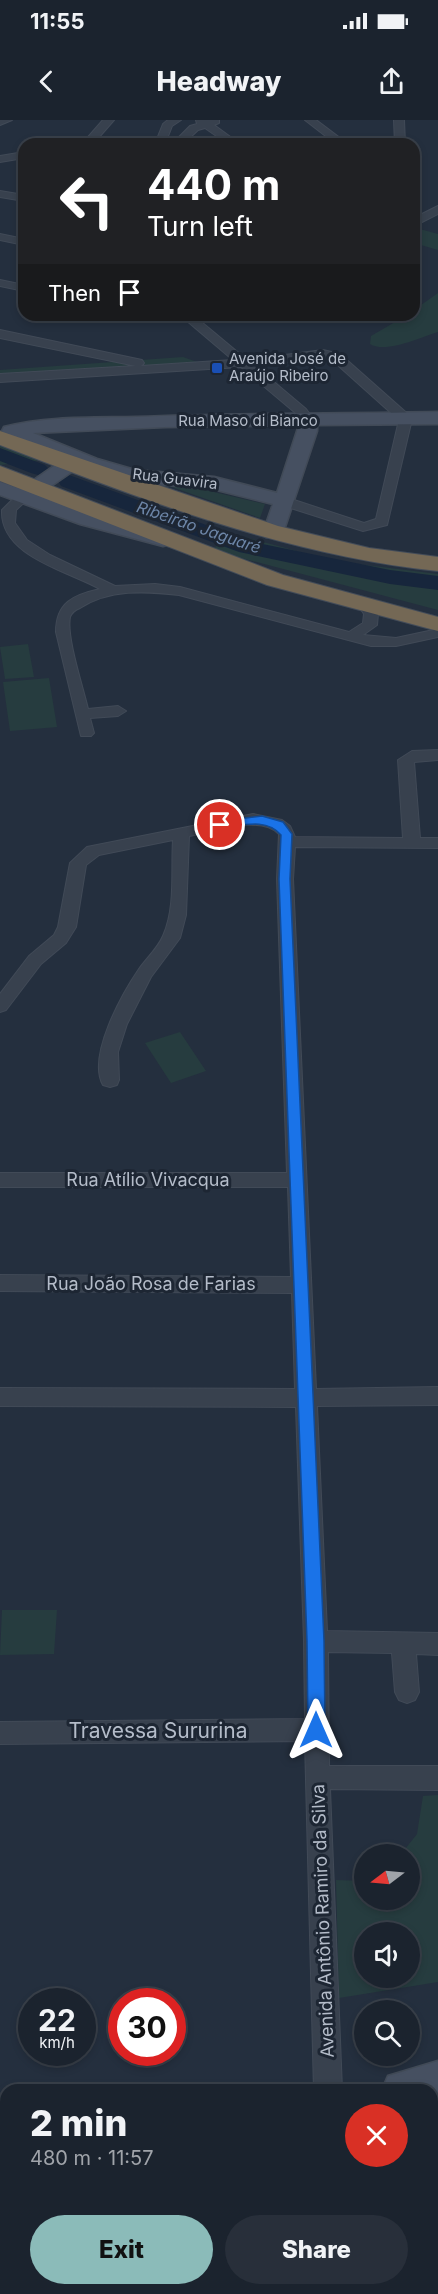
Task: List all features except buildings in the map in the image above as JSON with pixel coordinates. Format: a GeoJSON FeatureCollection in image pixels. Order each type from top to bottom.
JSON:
{"type":"FeatureCollection","features":[{"type":"Feature","properties":{"kind":"highway"},"geometry":{"type":"LineString","coordinates":[[4,432],[52,476],[185,546],[275,580],[438,624]]}},
{"type":"Feature","properties":{"kind":"highway"},"geometry":{"type":"LineString","coordinates":[[0,473],[52,476],[384,559],[438,564]]}},
{"type":"Feature","properties":{"kind":"highway"},"geometry":{"type":"LineString","coordinates":[[384,559],[438,557]]}},
{"type":"Feature","properties":{"kind":"main road","name":"Rua Maso di Bianco"},"geometry":{"type":"LineString","coordinates":[[4,432],[41,426],[165,421],[438,418]]}},
{"type":"Feature","properties":{"kind":"main road"},"geometry":{"type":"LineString","coordinates":[[273,533],[308,431],[308,420]]}},
{"type":"Feature","properties":{"kind":"main road","name":"Rua Maso di Bianco"},"geometry":{"type":"LineString","coordinates":[[34,441],[42,432],[58,426]]}},
{"type":"Feature","properties":{"kind":"main road","name":"Rua Guavira"},"geometry":{"type":"LineString","coordinates":[[4,432],[34,441],[52,476],[133,476],[214,483],[283,501]]}},
{"type":"Feature","properties":{"kind":"main road"},"geometry":{"type":"LineString","coordinates":[[0,488],[52,476]]}},
{"type":"Feature","properties":{"kind":"street"},"geometry":{"type":"LineString","coordinates":[[0,122],[7,120]]}},
{"type":"Feature","properties":{"kind":"street"},"geometry":{"type":"LineString","coordinates":[[92,138],[109,120]]}},
{"type":"Feature","properties":{"kind":"street"},"geometry":{"type":"LineString","coordinates":[[162,138],[168,124],[176,120]]}},
{"type":"Feature","properties":{"kind":"street"},"geometry":{"type":"LineString","coordinates":[[310,120],[335,138]]}},
{"type":"Feature","properties":{"kind":"street"},"geometry":{"type":"LineString","coordinates":[[399,120],[400,138]]}},
{"type":"Feature","properties":{"kind":"street"},"geometry":{"type":"LineString","coordinates":[[183,138],[194,128],[207,121]]}},
{"type":"Feature","properties":{"kind":"street"},"geometry":{"type":"LineString","coordinates":[[207,121],[228,138]]}},
{"type":"Feature","properties":{"kind":"street"},"geometry":{"type":"LineString","coordinates":[[207,121],[237,138]]}},
{"type":"Feature","properties":{"kind":"street"},"geometry":{"type":"LineString","coordinates":[[0,159],[18,156]]}},
{"type":"Feature","properties":{"kind":"street"},"geometry":{"type":"LineString","coordinates":[[0,194],[18,197]]}},
{"type":"Feature","properties":{"kind":"street"},"geometry":{"type":"LineString","coordinates":[[420,220],[436,213]]}},
{"type":"Feature","properties":{"kind":"street"},"geometry":{"type":"LineString","coordinates":[[0,237],[18,241]]}},
{"type":"Feature","properties":{"kind":"street"},"geometry":{"type":"LineString","coordinates":[[0,283],[18,287]]}},
{"type":"Feature","properties":{"kind":"street"},"geometry":{"type":"LineString","coordinates":[[193,321],[302,412],[308,420]]}},
{"type":"Feature","properties":{"kind":"street"},"geometry":{"type":"LineString","coordinates":[[0,334],[121,358],[156,368]]}},
{"type":"Feature","properties":{"kind":"street"},"geometry":{"type":"LineString","coordinates":[[65,362],[73,349]]}},
{"type":"Feature","properties":{"kind":"street"},"geometry":{"type":"LineString","coordinates":[[0,366],[230,354]]}},
{"type":"Feature","properties":{"kind":"street"},"geometry":{"type":"LineString","coordinates":[[0,378],[243,364],[331,355],[406,419]]}},
{"type":"Feature","properties":{"kind":"street","name":"Rua Guavira"},"geometry":{"type":"LineString","coordinates":[[283,501],[352,524],[369,527],[382,522],[406,419]]}},
{"type":"Feature","properties":{"kind":"street"},"geometry":{"type":"LineString","coordinates":[[52,476],[10,509],[5,521],[8,534],[16,544],[28,552],[82,573],[112,590]]}},
{"type":"Feature","properties":{"kind":"street"},"geometry":{"type":"LineString","coordinates":[[86,733],[63,632],[63,618],[66,610],[88,596],[112,590],[154,588],[180,591],[351,637],[383,643],[438,633]]}},
{"type":"Feature","properties":{"kind":"street"},"geometry":{"type":"LineString","coordinates":[[351,637],[369,625],[371,614],[366,606]]}},
{"type":"Feature","properties":{"kind":"street"},"geometry":{"type":"LineString","coordinates":[[83,714],[118,711]]}},
{"type":"Feature","properties":{"kind":"street"},"geometry":{"type":"LineString","coordinates":[[412,843],[406,760],[412,756],[438,755]]}},
{"type":"Feature","properties":{"kind":"street"},"geometry":{"type":"LineString","coordinates":[[0,1006],[35,960],[60,939],[67,927],[78,863],[84,856],[107,847],[253,819],[274,823],[283,829],[287,834],[286,842],[438,843]]}},
{"type":"Feature","properties":{"kind":"street"},"geometry":{"type":"LineString","coordinates":[[110,1080],[109,1052],[118,1024],[144,975],[171,938],[178,915],[181,832]]}},
{"type":"Feature","properties":{"kind":"street","name":"Avenida Antônio Ramiro da Silva"},"geometry":{"type":"LineString","coordinates":[[286,842],[285,879],[316,1641],[316,1730],[328,2084]]}},
{"type":"Feature","properties":{"kind":"street","name":"Rua Atílio Vivacqua"},"geometry":{"type":"LineString","coordinates":[[0,1180],[297,1180]]}},
{"type":"Feature","properties":{"kind":"street","name":"Rua João Rosa de Farias"},"geometry":{"type":"LineString","coordinates":[[0,1283],[302,1285]]}},
{"type":"Feature","properties":{"kind":"street"},"geometry":{"type":"LineString","coordinates":[[0,1397],[438,1396]]}},
{"type":"Feature","properties":{"kind":"street"},"geometry":{"type":"LineString","coordinates":[[316,1641],[438,1644]]}},
{"type":"Feature","properties":{"kind":"street"},"geometry":{"type":"LineString","coordinates":[[403,1644],[407,1692]]}},
{"type":"Feature","properties":{"kind":"street","name":"Travessa Sururina"},"geometry":{"type":"LineString","coordinates":[[0,1732],[316,1730]]}},
{"type":"Feature","properties":{"kind":"street"},"geometry":{"type":"LineString","coordinates":[[318,1777],[438,1778]]}},
{"type":"Feature","properties":{"kind":"green space"},"geometry":{"type":"Polygon","coordinates":[[[420,229],[438,234],[438,250],[420,245],[420,229]]]}},
{"type":"Feature","properties":{"kind":"green space"},"geometry":{"type":"Polygon","coordinates":[[[438,293],[438,332],[394,346],[377,347],[370,344],[371,336],[397,321],[420,321],[420,306],[438,293]]]}},
{"type":"Feature","properties":{"kind":"green space"},"geometry":{"type":"Polygon","coordinates":[[[183,357],[200,363],[0,376],[0,370],[183,357]]]}},
{"type":"Feature","properties":{"kind":"green space"},"geometry":{"type":"Polygon","coordinates":[[[0,444],[42,460],[0,465],[0,444]]]}},
{"type":"Feature","properties":{"kind":"green space"},"geometry":{"type":"Polygon","coordinates":[[[169,486],[197,488],[265,504],[260,518],[169,486]]]}},
{"type":"Feature","properties":{"kind":"green space"},"geometry":{"type":"Polygon","coordinates":[[[234,534],[334,561],[438,574],[438,610],[211,550],[234,534]]]}},
{"type":"Feature","properties":{"kind":"green space"},"geometry":{"type":"Polygon","coordinates":[[[28,644],[34,677],[5,679],[0,647],[28,644]]]}},
{"type":"Feature","properties":{"kind":"green space"},"geometry":{"type":"Polygon","coordinates":[[[49,678],[57,727],[10,731],[3,682],[49,678]]]}},
{"type":"Feature","properties":{"kind":"green space"},"geometry":{"type":"Polygon","coordinates":[[[180,1032],[206,1071],[171,1083],[145,1043],[180,1032]]]}},
{"type":"Feature","properties":{"kind":"green space"},"geometry":{"type":"Polygon","coordinates":[[[2,1610],[57,1610],[54,1654],[0,1655],[2,1610]]]}},
{"type":"Feature","properties":{"kind":"green space"},"geometry":{"type":"Polygon","coordinates":[[[438,1795],[438,1982],[420,1985],[420,1922],[354,1922],[354,1988],[401,1988],[339,1998],[336,1880],[354,1881],[354,1910],[420,1910],[420,1844],[409,1844],[417,1834],[423,1796],[438,1795]]]}},
{"type":"Feature","properties":{"kind":"waterway","name":"Ribeirão Jaguaré"},"geometry":{"type":"LineString","coordinates":[[0,454],[38,469]]}},
{"type":"Feature","properties":{"kind":"waterway","name":"Ribeirão Jaguaré"},"geometry":{"type":"LineString","coordinates":[[69,481],[247,547],[390,577],[438,583]]}},
{"type":"Feature","properties":{"kind":"place","name":"Avenida José de Araújo Ribeiro"},"geometry":{"type":"Point","coordinates":[217,368]}},
{"type":"Feature","properties":{"kind":"route"},"geometry":{"type":"LineString","coordinates":[[220,825],[253,819],[270,821],[279,824],[287,834],[285,879],[312,1589],[316,1641],[316,1730]]}}]}
